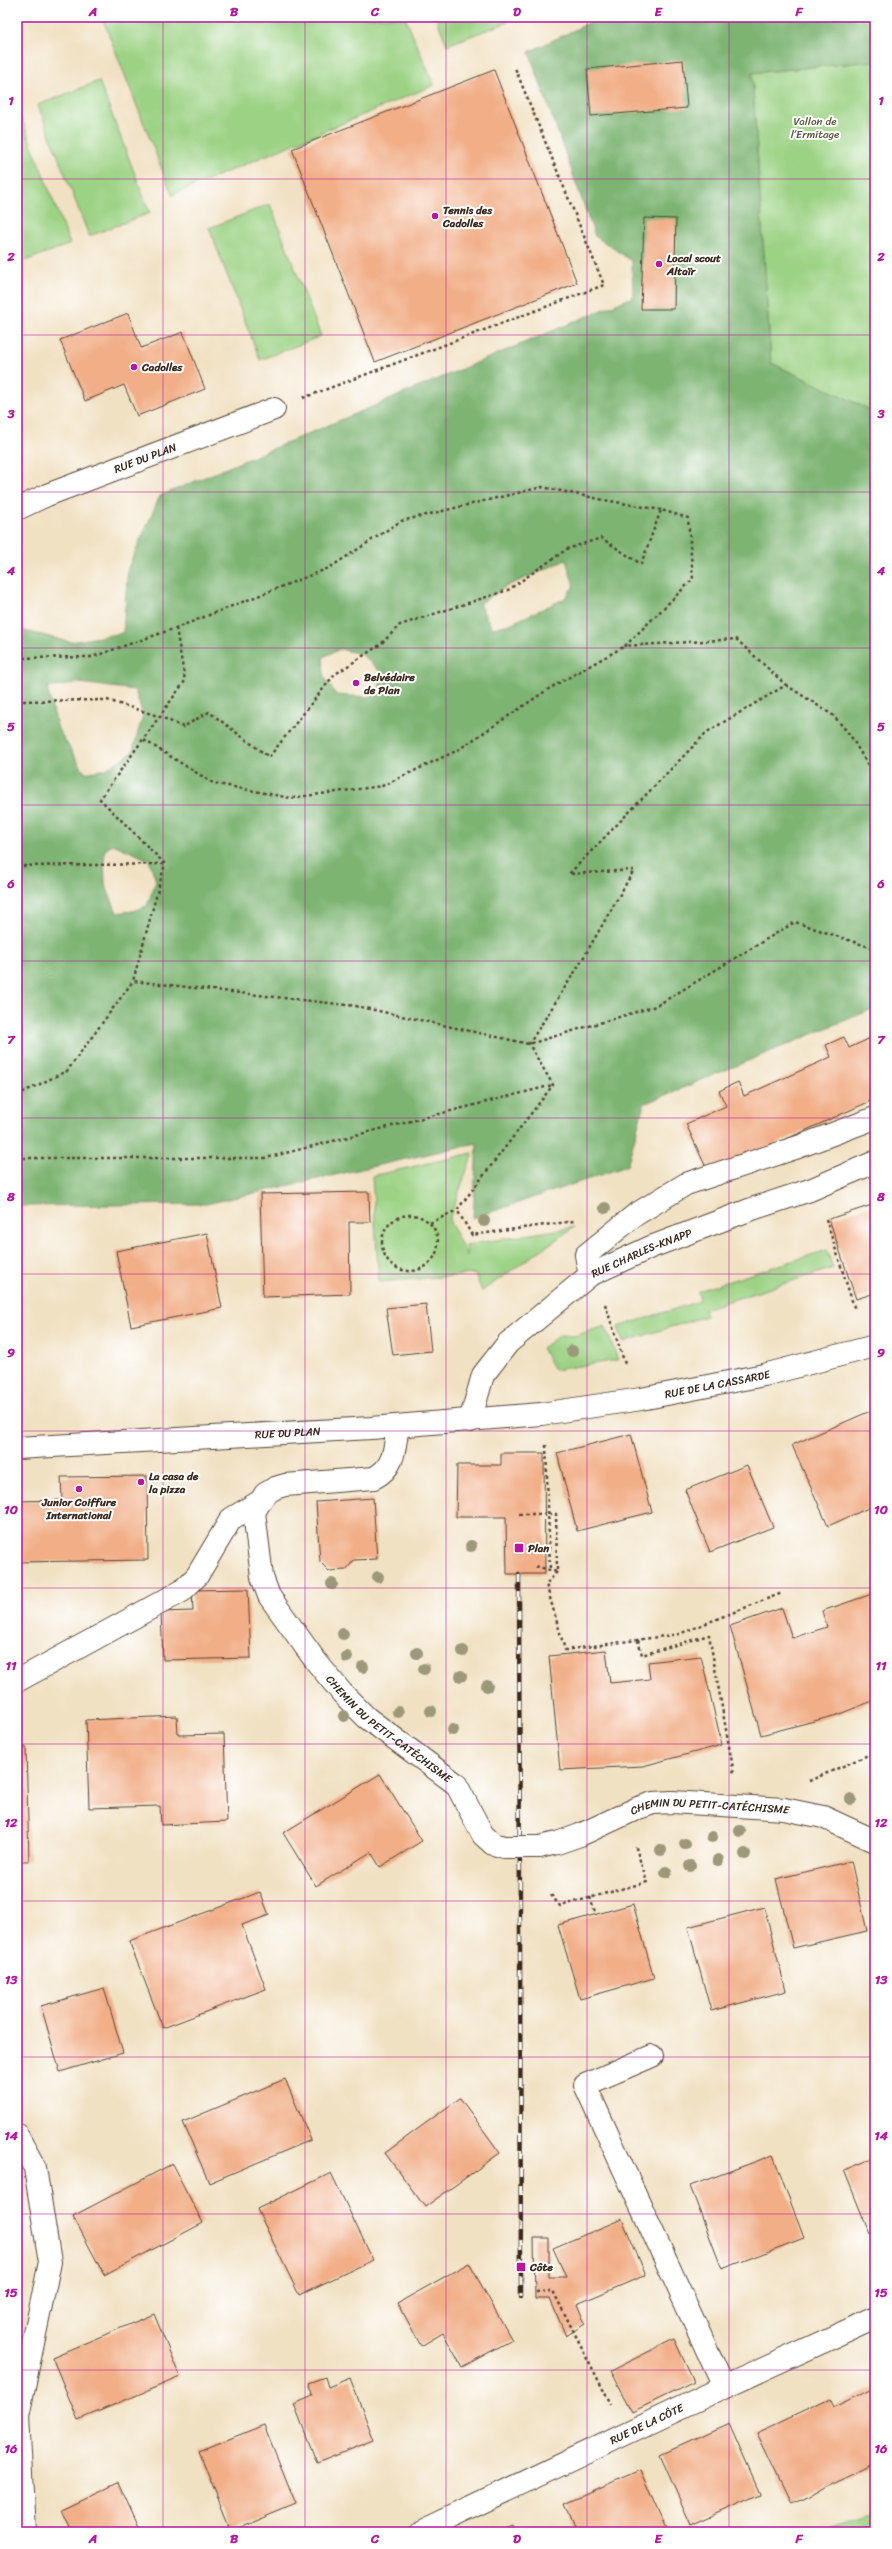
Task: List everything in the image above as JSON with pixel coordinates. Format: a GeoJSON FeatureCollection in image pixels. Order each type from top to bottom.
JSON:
{"type":"FeatureCollection","features":[{"type":"Feature","properties":{"kind":"street","name":"RUE DU PLAN"},"geometry":{"type":"LineString","coordinates":[[17,509],[47,495],[274,409]]}},
{"type":"Feature","properties":{"kind":"street"},"geometry":{"type":"LineString","coordinates":[[590,1275],[586,1255],[635,1216],[686,1184],[798,1147],[875,1118]]}},
{"type":"Feature","properties":{"kind":"street","name":"RUE CHARLES-KNAPP"},"geometry":{"type":"LineString","coordinates":[[470,1421],[483,1375],[508,1343],[590,1275],[651,1247],[749,1210],[810,1190],[875,1162]]}},
{"type":"Feature","properties":{"kind":"street","name":"RUE DE LA CASSARDE"},"geometry":{"type":"LineString","coordinates":[[557,1411],[641,1399],[764,1375],[875,1346]]}},
{"type":"Feature","properties":{"kind":"street","name":"RUE DU PLAN"},"geometry":{"type":"LineString","coordinates":[[17,1448],[398,1426],[470,1421],[557,1411]]}},
{"type":"Feature","properties":{"kind":"street"},"geometry":{"type":"LineString","coordinates":[[17,1682],[182,1591],[197,1576],[231,1520],[259,1502],[274,1488],[285,1485],[374,1478],[384,1473],[389,1468],[398,1426]]}},
{"type":"Feature","properties":{"kind":"street","name":"CHEMIN DU PETIT-CATÉCHISME"},"geometry":{"type":"LineString","coordinates":[[259,1502],[254,1512],[254,1520],[262,1577],[269,1596],[315,1660],[342,1693],[367,1718],[456,1784],[482,1835],[493,1844],[504,1847],[540,1847],[580,1835],[652,1803],[672,1802],[784,1809],[822,1817],[875,1841]]}},
{"type":"Feature","properties":{"kind":"street"},"geometry":{"type":"LineString","coordinates":[[652,2056],[585,2084],[724,2386]]}},
{"type":"Feature","properties":{"kind":"street"},"geometry":{"type":"LineString","coordinates":[[17,2136],[35,2168],[50,2262],[18,2415],[24,2532]]}},
{"type":"Feature","properties":{"kind":"street","name":"RUE DE LA CÔTE"},"geometry":{"type":"LineString","coordinates":[[419,2532],[724,2386],[875,2318]]}},
{"type":"Feature","properties":{"kind":"path"},"geometry":{"type":"LineString","coordinates":[[274,409],[604,285],[515,68]]}},
{"type":"Feature","properties":{"kind":"path"},"geometry":{"type":"LineString","coordinates":[[17,658],[92,657],[176,628],[329,568],[401,521],[542,486],[604,500],[661,510],[688,518],[693,579],[625,646],[550,688],[458,750],[382,786],[290,798],[274,795],[213,783],[144,740]]}},
{"type":"Feature","properties":{"kind":"path"},"geometry":{"type":"LineString","coordinates":[[17,701],[107,700],[161,717],[183,727],[208,712],[269,758],[334,675],[381,644],[400,625],[508,590],[567,549],[600,538],[641,564],[661,510]]}},
{"type":"Feature","properties":{"kind":"path"},"geometry":{"type":"LineString","coordinates":[[165,864],[100,799],[185,682],[176,628]]}},
{"type":"Feature","properties":{"kind":"path"},"geometry":{"type":"LineString","coordinates":[[625,646],[736,639],[786,685],[834,716],[850,735],[875,777]]}},
{"type":"Feature","properties":{"kind":"path"},"geometry":{"type":"LineString","coordinates":[[529,1044],[581,962],[634,870],[569,874],[707,732],[786,685]]}},
{"type":"Feature","properties":{"kind":"path"},"geometry":{"type":"LineString","coordinates":[[17,866],[165,864]]}},
{"type":"Feature","properties":{"kind":"path"},"geometry":{"type":"LineString","coordinates":[[17,1095],[66,1071],[133,981],[165,864]]}},
{"type":"Feature","properties":{"kind":"path"},"geometry":{"type":"LineString","coordinates":[[133,981],[356,1006],[529,1044],[656,1006],[795,922],[875,949]]}},
{"type":"Feature","properties":{"kind":"path"},"geometry":{"type":"LineString","coordinates":[[529,1044],[554,1085]]}},
{"type":"Feature","properties":{"kind":"path"},"geometry":{"type":"LineString","coordinates":[[17,1158],[266,1158],[554,1085]]}},
{"type":"Feature","properties":{"kind":"path"},"geometry":{"type":"LineString","coordinates":[[430,1223],[457,1210],[554,1085]]}},
{"type":"Feature","properties":{"kind":"path"},"geometry":{"type":"LineString","coordinates":[[457,1210],[472,1235],[581,1220]]}},
{"type":"Feature","properties":{"kind":"path"},"geometry":{"type":"LineString","coordinates":[[406,1216],[423,1218],[430,1223],[439,1241],[434,1259],[418,1270],[399,1269],[392,1264],[383,1248],[385,1231],[390,1224],[406,1216]]}},
{"type":"Feature","properties":{"kind":"path"},"geometry":{"type":"LineString","coordinates":[[825,1217],[855,1310]]}},
{"type":"Feature","properties":{"kind":"path"},"geometry":{"type":"LineString","coordinates":[[604,1303],[625,1364]]}},
{"type":"Feature","properties":{"kind":"path"},"geometry":{"type":"LineString","coordinates":[[546,1441],[550,1514],[550,1570]]}},
{"type":"Feature","properties":{"kind":"path"},"geometry":{"type":"LineString","coordinates":[[519,1514],[556,1514],[557,1572],[546,1584],[565,1650],[679,1634],[782,1594]]}},
{"type":"Feature","properties":{"kind":"path"},"geometry":{"type":"LineString","coordinates":[[534,1566],[557,1572]]}},
{"type":"Feature","properties":{"kind":"path"},"geometry":{"type":"LineString","coordinates":[[638,1640],[642,1655],[709,1635],[732,1760]]}},
{"type":"Feature","properties":{"kind":"path"},"geometry":{"type":"LineString","coordinates":[[804,1783],[875,1752]]}},
{"type":"Feature","properties":{"kind":"path"},"geometry":{"type":"LineString","coordinates":[[551,1896],[560,1906],[647,1882],[634,1842]]}},
{"type":"Feature","properties":{"kind":"path"},"geometry":{"type":"LineString","coordinates":[[590,1898],[596,1915]]}},
{"type":"Feature","properties":{"kind":"path"},"geometry":{"type":"LineString","coordinates":[[536,2292],[553,2291],[615,2413]]}},
{"type":"Feature","properties":{"kind":"green space"},"geometry":{"type":"Polygon","coordinates":[[[102,17],[405,17],[434,85],[172,195],[102,17]]]}},
{"type":"Feature","properties":{"kind":"green space"},"geometry":{"type":"Polygon","coordinates":[[[436,17],[506,17],[508,22],[447,45],[436,17]]]}},
{"type":"Feature","properties":{"kind":"green space"},"geometry":{"type":"Polygon","coordinates":[[[601,17],[875,17],[875,61],[752,73],[771,363],[875,412],[875,1008],[644,1104],[627,1166],[473,1218],[477,1143],[206,1204],[17,1206],[17,629],[70,642],[123,633],[128,568],[160,496],[633,297],[632,261],[595,236],[529,52],[601,17]],[[566,560],[505,587],[479,604],[492,628],[510,624],[564,599],[574,586],[566,560]],[[340,649],[323,657],[324,677],[336,695],[368,697],[379,692],[381,672],[361,654],[340,649]],[[80,683],[47,688],[58,729],[85,773],[106,769],[132,753],[143,715],[135,690],[80,683]],[[113,844],[104,851],[105,884],[117,913],[133,911],[147,906],[156,881],[149,860],[113,844]]]}},
{"type":"Feature","properties":{"kind":"green space","name":"Vallon de l’Ermitage"},"geometry":{"type":"Polygon","coordinates":[[[875,61],[875,412],[771,363],[752,73],[875,61]]]}},
{"type":"Feature","properties":{"kind":"green space"},"geometry":{"type":"Polygon","coordinates":[[[99,81],[150,213],[89,236],[38,105],[99,81]]]}},
{"type":"Feature","properties":{"kind":"green space"},"geometry":{"type":"Polygon","coordinates":[[[19,112],[70,244],[17,264],[17,113],[19,112]]]}},
{"type":"Feature","properties":{"kind":"green space"},"geometry":{"type":"Polygon","coordinates":[[[270,204],[321,336],[260,360],[209,228],[270,204]]]}},
{"type":"Feature","properties":{"kind":"green space"},"geometry":{"type":"Polygon","coordinates":[[[473,1153],[449,1220],[467,1256],[466,1245],[574,1227],[482,1291],[475,1274],[379,1282],[372,1176],[473,1153]]]}},
{"type":"Feature","properties":{"kind":"green space"},"geometry":{"type":"Polygon","coordinates":[[[827,1250],[833,1268],[704,1309],[706,1316],[623,1342],[618,1327],[700,1301],[698,1291],[827,1250]]]}},
{"type":"Feature","properties":{"kind":"green space"},"geometry":{"type":"Polygon","coordinates":[[[605,1326],[618,1360],[554,1370],[542,1348],[560,1335],[574,1336],[605,1326]]]}},
{"type":"Feature","properties":{"kind":"green space"},"geometry":{"type":"Polygon","coordinates":[[[875,2510],[875,2532],[815,2532],[875,2510]]]}},
{"type":"Feature","properties":{"kind":"building"},"geometry":{"type":"Polygon","coordinates":[[[683,60],[687,108],[591,116],[587,69],[683,60]]]}},
{"type":"Feature","properties":{"kind":"building","name":"Tennis des Cadolles"},"geometry":{"type":"Polygon","coordinates":[[[494,70],[577,283],[375,362],[292,149],[494,70]]]}},
{"type":"Feature","properties":{"kind":"building","name":"Local scout Altaïr"},"geometry":{"type":"Polygon","coordinates":[[[644,218],[676,219],[674,309],[641,309],[644,218]]]}},
{"type":"Feature","properties":{"kind":"building","name":"Cadolles"},"geometry":{"type":"Polygon","coordinates":[[[128,313],[141,348],[183,332],[205,389],[137,416],[124,385],[85,401],[60,340],[128,313]]]}},
{"type":"Feature","properties":{"kind":"building"},"geometry":{"type":"Polygon","coordinates":[[[875,1036],[875,1099],[709,1174],[686,1124],[726,1106],[719,1091],[738,1082],[744,1096],[831,1057],[826,1045],[844,1037],[849,1048],[875,1036]]]}},
{"type":"Feature","properties":{"kind":"building"},"geometry":{"type":"Polygon","coordinates":[[[369,1192],[370,1222],[349,1222],[350,1294],[263,1297],[260,1194],[369,1192]]]}},
{"type":"Feature","properties":{"kind":"building"},"geometry":{"type":"Polygon","coordinates":[[[875,1204],[875,1293],[856,1299],[829,1219],[875,1204]]]}},
{"type":"Feature","properties":{"kind":"building"},"geometry":{"type":"Polygon","coordinates":[[[207,1233],[222,1308],[131,1326],[116,1251],[207,1233]]]}},
{"type":"Feature","properties":{"kind":"building"},"geometry":{"type":"Polygon","coordinates":[[[426,1304],[431,1351],[393,1355],[386,1308],[426,1304]]]}},
{"type":"Feature","properties":{"kind":"building"},"geometry":{"type":"Polygon","coordinates":[[[875,1409],[875,1505],[828,1526],[792,1445],[875,1409]]]}},
{"type":"Feature","properties":{"kind":"building"},"geometry":{"type":"Polygon","coordinates":[[[631,1434],[652,1512],[577,1531],[557,1453],[631,1434]]]}},
{"type":"Feature","properties":{"kind":"building"},"geometry":{"type":"Polygon","coordinates":[[[501,1453],[544,1453],[545,1574],[507,1574],[506,1517],[456,1517],[457,1465],[501,1465],[501,1453]]]}},
{"type":"Feature","properties":{"kind":"building"},"geometry":{"type":"Polygon","coordinates":[[[747,1465],[773,1527],[710,1552],[685,1490],[747,1465]]]}},
{"type":"Feature","properties":{"kind":"building"},"geometry":{"type":"Polygon","coordinates":[[[147,1476],[148,1560],[17,1562],[17,1501],[62,1500],[61,1477],[147,1476]]]}},
{"type":"Feature","properties":{"kind":"building"},"geometry":{"type":"Polygon","coordinates":[[[373,1498],[377,1559],[354,1560],[346,1570],[329,1571],[320,1562],[316,1502],[373,1498]]]}},
{"type":"Feature","properties":{"kind":"building"},"geometry":{"type":"Polygon","coordinates":[[[248,1589],[251,1658],[163,1660],[161,1612],[193,1611],[192,1590],[248,1589]]]}},
{"type":"Feature","properties":{"kind":"building"},"geometry":{"type":"Polygon","coordinates":[[[875,1593],[875,1700],[837,1715],[761,1735],[730,1626],[782,1608],[792,1638],[827,1627],[822,1611],[875,1593]]]}},
{"type":"Feature","properties":{"kind":"building"},"geometry":{"type":"Polygon","coordinates":[[[606,1650],[610,1683],[650,1679],[648,1662],[701,1656],[722,1745],[643,1766],[560,1770],[549,1656],[606,1650]]]}},
{"type":"Feature","properties":{"kind":"building"},"geometry":{"type":"Polygon","coordinates":[[[177,1716],[178,1735],[224,1734],[227,1822],[161,1825],[160,1806],[89,1808],[86,1720],[177,1716]]]}},
{"type":"Feature","properties":{"kind":"building"},"geometry":{"type":"Polygon","coordinates":[[[17,1747],[26,1747],[29,1861],[17,1861],[17,1747]]]}},
{"type":"Feature","properties":{"kind":"building"},"geometry":{"type":"Polygon","coordinates":[[[380,1774],[422,1841],[380,1867],[371,1852],[316,1886],[283,1833],[380,1774]]]}},
{"type":"Feature","properties":{"kind":"building"},"geometry":{"type":"Polygon","coordinates":[[[851,1861],[867,1931],[793,1948],[776,1879],[851,1861]]]}},
{"type":"Feature","properties":{"kind":"building"},"geometry":{"type":"Polygon","coordinates":[[[260,1892],[269,1915],[242,1925],[266,1989],[163,2028],[129,1941],[260,1892]]]}},
{"type":"Feature","properties":{"kind":"building"},"geometry":{"type":"Polygon","coordinates":[[[633,1904],[654,1978],[580,1999],[558,1925],[633,1904]]]}},
{"type":"Feature","properties":{"kind":"building"},"geometry":{"type":"Polygon","coordinates":[[[764,1907],[786,1991],[711,2011],[688,1927],[764,1907]]]}},
{"type":"Feature","properties":{"kind":"building"},"geometry":{"type":"Polygon","coordinates":[[[104,1988],[123,2053],[60,2072],[41,2006],[104,1988]]]}},
{"type":"Feature","properties":{"kind":"building"},"geometry":{"type":"Polygon","coordinates":[[[285,2079],[311,2140],[209,2183],[183,2122],[285,2079]]]}},
{"type":"Feature","properties":{"kind":"building"},"geometry":{"type":"Polygon","coordinates":[[[460,2098],[500,2153],[425,2207],[385,2153],[460,2098]]]}},
{"type":"Feature","properties":{"kind":"building"},"geometry":{"type":"Polygon","coordinates":[[[773,2155],[804,2238],[722,2269],[690,2186],[773,2155]]]}},
{"type":"Feature","properties":{"kind":"building"},"geometry":{"type":"Polygon","coordinates":[[[875,2157],[875,2233],[870,2235],[844,2170],[875,2157]]]}},
{"type":"Feature","properties":{"kind":"building"},"geometry":{"type":"Polygon","coordinates":[[[172,2164],[203,2223],[104,2275],[73,2216],[172,2164]]]}},
{"type":"Feature","properties":{"kind":"building"},"geometry":{"type":"Polygon","coordinates":[[[331,2173],[373,2260],[299,2295],[257,2209],[331,2173]]]}},
{"type":"Feature","properties":{"kind":"building"},"geometry":{"type":"Polygon","coordinates":[[[622,2219],[646,2275],[577,2304],[585,2324],[566,2336],[550,2299],[535,2299],[534,2238],[549,2238],[549,2277],[566,2277],[553,2248],[622,2219]]]}},
{"type":"Feature","properties":{"kind":"building"},"geometry":{"type":"Polygon","coordinates":[[[469,2263],[512,2340],[462,2367],[443,2333],[421,2346],[398,2303],[469,2263]]]}},
{"type":"Feature","properties":{"kind":"building"},"geometry":{"type":"Polygon","coordinates":[[[154,2314],[180,2377],[78,2420],[52,2357],[154,2314]]]}},
{"type":"Feature","properties":{"kind":"building"},"geometry":{"type":"Polygon","coordinates":[[[674,2339],[694,2382],[632,2412],[610,2371],[674,2339]]]}},
{"type":"Feature","properties":{"kind":"building"},"geometry":{"type":"Polygon","coordinates":[[[325,2377],[328,2387],[350,2378],[374,2440],[317,2463],[294,2404],[313,2396],[308,2383],[325,2377]]]}},
{"type":"Feature","properties":{"kind":"building"},"geometry":{"type":"Polygon","coordinates":[[[875,2387],[875,2464],[791,2504],[757,2433],[830,2399],[834,2407],[875,2387]]]}},
{"type":"Feature","properties":{"kind":"building"},"geometry":{"type":"Polygon","coordinates":[[[729,2424],[760,2494],[691,2525],[660,2455],[729,2424]]]}},
{"type":"Feature","properties":{"kind":"building"},"geometry":{"type":"Polygon","coordinates":[[[264,2425],[296,2504],[231,2531],[199,2451],[264,2425]]]}},
{"type":"Feature","properties":{"kind":"building"},"geometry":{"type":"Polygon","coordinates":[[[640,2470],[667,2532],[577,2532],[565,2503],[640,2470]]]}},
{"type":"Feature","properties":{"kind":"building"},"geometry":{"type":"Polygon","coordinates":[[[118,2482],[141,2532],[72,2532],[61,2509],[118,2482]]]}},
{"type":"Feature","properties":{"kind":"building"},"geometry":{"type":"Polygon","coordinates":[[[514,2526],[517,2532],[500,2532],[514,2526]]]}},
{"type":"Feature","properties":{"kind":"railway"},"geometry":{"type":"LineString","coordinates":[[519,1574],[521,2297]]}},
{"type":"Feature","properties":{"kind":"place","name":"Tennis des Cadolles"},"geometry":{"type":"Point","coordinates":[435,216]}},
{"type":"Feature","properties":{"kind":"place","name":"Local scout Altaïr"},"geometry":{"type":"Point","coordinates":[659,264]}},
{"type":"Feature","properties":{"kind":"place","name":"Cadolles"},"geometry":{"type":"Point","coordinates":[134,367]}},
{"type":"Feature","properties":{"kind":"place","name":"Belvédaire de Plan"},"geometry":{"type":"Point","coordinates":[356,683]}},
{"type":"Feature","properties":{"kind":"place","name":"La casa de la pizza"},"geometry":{"type":"Point","coordinates":[141,1482]}},
{"type":"Feature","properties":{"kind":"place","name":"Junior Coiffure International"},"geometry":{"type":"Point","coordinates":[79,1489]}},
{"type":"Feature","properties":{"kind":"place","name":"Plan"},"geometry":{"type":"Point","coordinates":[519,1548]}},
{"type":"Feature","properties":{"kind":"place","name":"Côte"},"geometry":{"type":"Point","coordinates":[521,2267]}}]}
